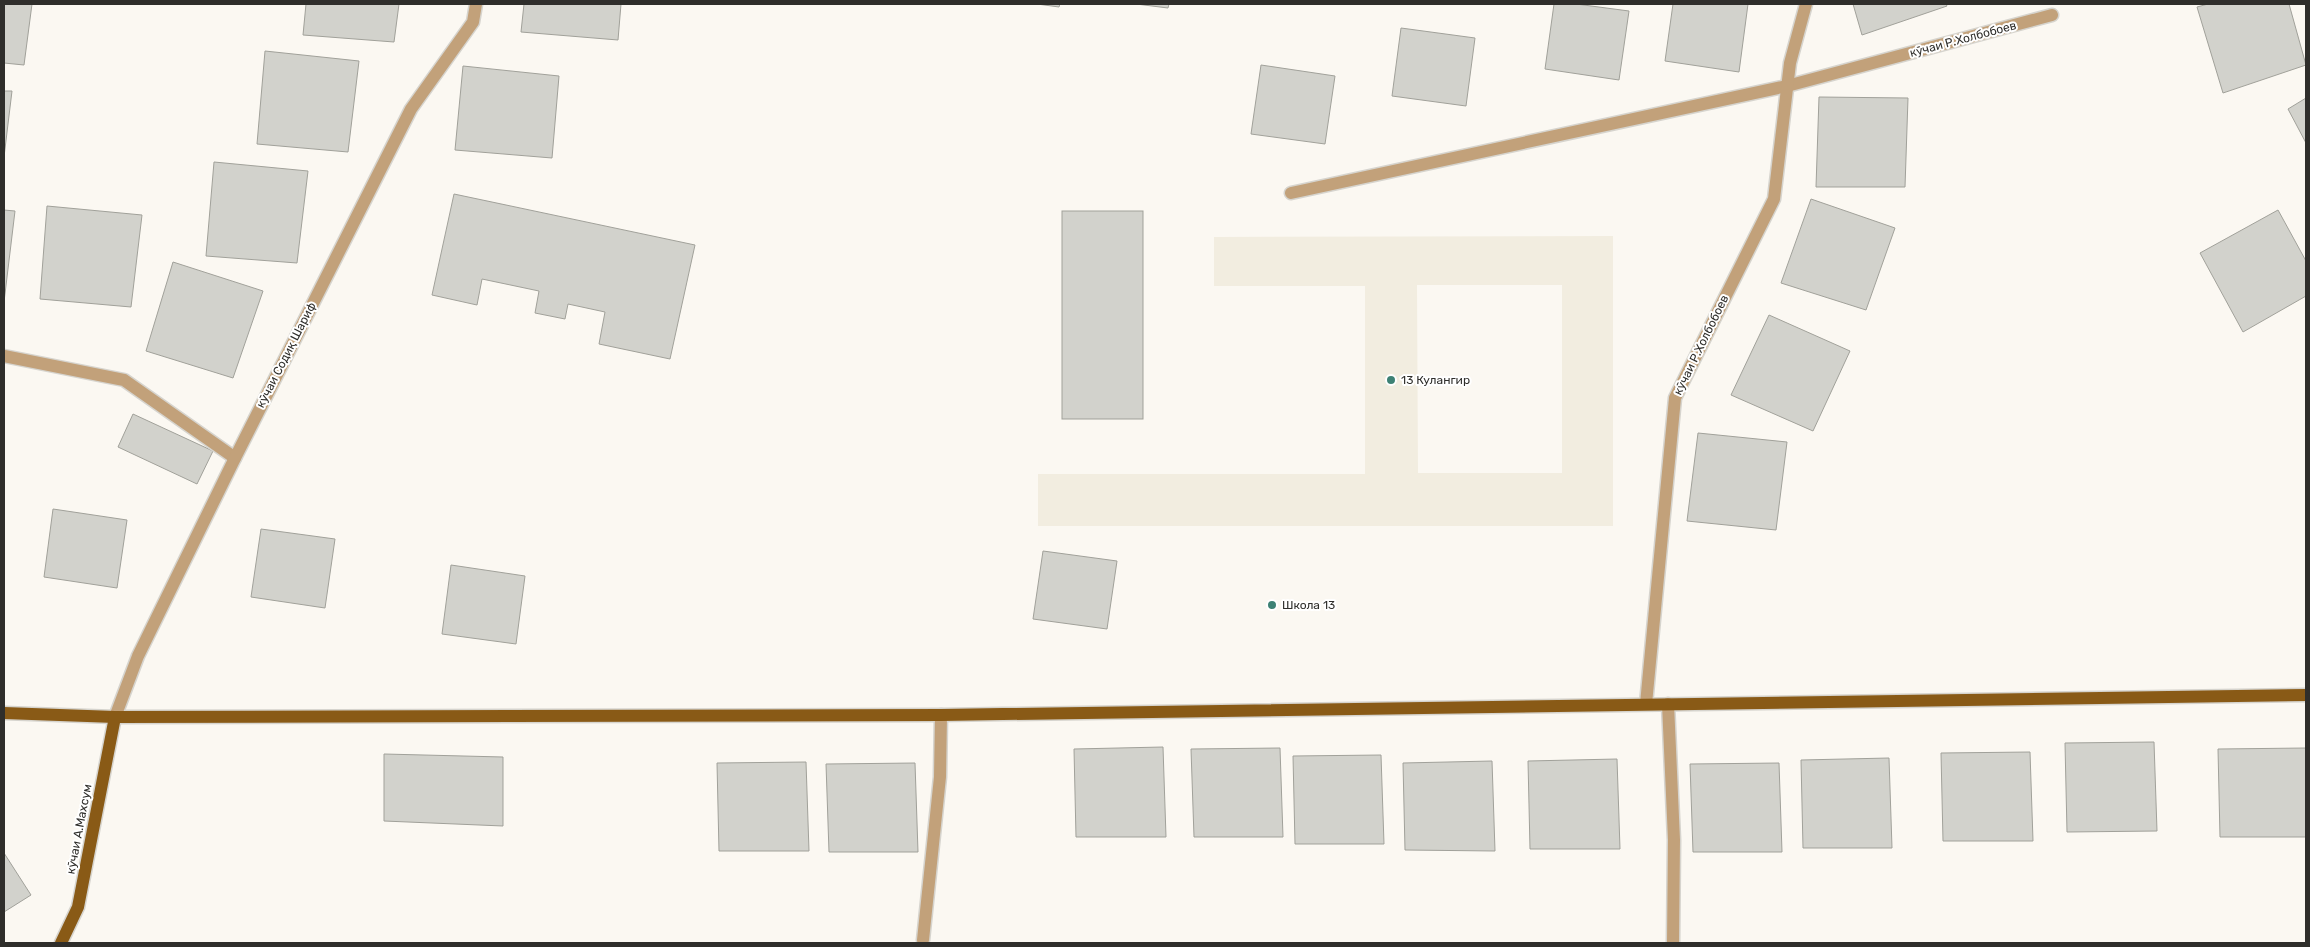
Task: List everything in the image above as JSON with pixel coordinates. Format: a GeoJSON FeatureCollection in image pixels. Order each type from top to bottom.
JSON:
{"type":"FeatureCollection","features":[{"type":"Feature","properties":{"kind":"main road"},"geometry":{"type":"LineString","coordinates":[[4,713],[114,717],[941,715],[2306,695]]}},
{"type":"Feature","properties":{"kind":"main road","name":"кӯчаи А.Махсум"},"geometry":{"type":"LineString","coordinates":[[60,943],[78,907],[114,717]]}},
{"type":"Feature","properties":{"kind":"street","name":"кӯчаи Содиқ Шариф"},"geometry":{"type":"LineString","coordinates":[[114,717],[138,656],[235,458],[411,109],[473,22],[476,4]]}},
{"type":"Feature","properties":{"kind":"street","name":"кӯчаи Р.Холбобоев"},"geometry":{"type":"LineString","coordinates":[[1646,704],[1675,398],[1774,199],[1790,63],[1806,4]]}},
{"type":"Feature","properties":{"kind":"street","name":"кӯчаи Р.Холбобоев"},"geometry":{"type":"LineString","coordinates":[[1291,193],[1787,86],[2052,16]]}},
{"type":"Feature","properties":{"kind":"street"},"geometry":{"type":"LineString","coordinates":[[4,356],[124,380],[235,458]]}},
{"type":"Feature","properties":{"kind":"street"},"geometry":{"type":"LineString","coordinates":[[1668,704],[1674,840],[1673,943]]}},
{"type":"Feature","properties":{"kind":"street"},"geometry":{"type":"LineString","coordinates":[[923,940],[940,777],[941,715]]}},
{"type":"Feature","properties":{"kind":"shaded area","name":"13 Кулангир"},"geometry":{"type":"Polygon","coordinates":[[[1613,236],[1613,526],[1038,526],[1038,474],[1365,474],[1365,286],[1214,286],[1214,237],[1613,236]],[[1417,285],[1418,473],[1562,473],[1562,285],[1417,285]]]}},
{"type":"Feature","properties":{"kind":"building"},"geometry":{"type":"Polygon","coordinates":[[[4,4],[32,4],[24,65],[4,63],[4,4]]]}},
{"type":"Feature","properties":{"kind":"building"},"geometry":{"type":"Polygon","coordinates":[[[306,4],[399,4],[394,42],[303,35],[306,4]]]}},
{"type":"Feature","properties":{"kind":"building"},"geometry":{"type":"Polygon","coordinates":[[[524,4],[621,4],[618,40],[521,32],[524,4]]]}},
{"type":"Feature","properties":{"kind":"building"},"geometry":{"type":"Polygon","coordinates":[[[1037,4],[1060,4],[1059,7],[1037,4]]]}},
{"type":"Feature","properties":{"kind":"building"},"geometry":{"type":"Polygon","coordinates":[[[1136,4],[1169,4],[1168,8],[1136,4]]]}},
{"type":"Feature","properties":{"kind":"building"},"geometry":{"type":"Polygon","coordinates":[[[1554,4],[1576,4],[1629,11],[1619,80],[1545,69],[1554,4]]]}},
{"type":"Feature","properties":{"kind":"building"},"geometry":{"type":"Polygon","coordinates":[[[1673,4],[1748,4],[1739,72],[1665,61],[1673,4]]]}},
{"type":"Feature","properties":{"kind":"building"},"geometry":{"type":"Polygon","coordinates":[[[1853,4],[1946,4],[1947,6],[1862,35],[1853,4]]]}},
{"type":"Feature","properties":{"kind":"building"},"geometry":{"type":"Polygon","coordinates":[[[2208,4],[2289,4],[2306,65],[2223,93],[2197,7],[2208,4]]]}},
{"type":"Feature","properties":{"kind":"building"},"geometry":{"type":"Polygon","coordinates":[[[1401,28],[1475,38],[1466,106],[1392,96],[1401,28]]]}},
{"type":"Feature","properties":{"kind":"building"},"geometry":{"type":"Polygon","coordinates":[[[265,51],[359,61],[348,152],[257,144],[265,51]]]}},
{"type":"Feature","properties":{"kind":"building"},"geometry":{"type":"Polygon","coordinates":[[[1261,65],[1335,76],[1325,144],[1251,134],[1261,65]]]}},
{"type":"Feature","properties":{"kind":"building"},"geometry":{"type":"Polygon","coordinates":[[[463,66],[559,76],[552,158],[455,150],[463,66]]]}},
{"type":"Feature","properties":{"kind":"building"},"geometry":{"type":"Polygon","coordinates":[[[4,91],[12,91],[4,157],[4,91]]]}},
{"type":"Feature","properties":{"kind":"building"},"geometry":{"type":"Polygon","coordinates":[[[1819,97],[1908,98],[1905,187],[1816,187],[1819,97]]]}},
{"type":"Feature","properties":{"kind":"building"},"geometry":{"type":"Polygon","coordinates":[[[2306,98],[2306,143],[2288,109],[2306,98]]]}},
{"type":"Feature","properties":{"kind":"building"},"geometry":{"type":"Polygon","coordinates":[[[214,162],[308,171],[297,263],[206,256],[214,162]]]}},
{"type":"Feature","properties":{"kind":"building"},"geometry":{"type":"Polygon","coordinates":[[[454,194],[695,245],[670,359],[599,344],[605,312],[568,304],[565,319],[535,313],[539,291],[482,279],[477,305],[432,295],[454,194]]]}},
{"type":"Feature","properties":{"kind":"building"},"geometry":{"type":"Polygon","coordinates":[[[1811,199],[1895,228],[1866,310],[1781,283],[1811,199]]]}},
{"type":"Feature","properties":{"kind":"building"},"geometry":{"type":"Polygon","coordinates":[[[47,206],[142,215],[131,307],[40,299],[47,206]]]}},
{"type":"Feature","properties":{"kind":"building"},"geometry":{"type":"Polygon","coordinates":[[[4,210],[15,211],[4,302],[4,210]]]}},
{"type":"Feature","properties":{"kind":"building"},"geometry":{"type":"Polygon","coordinates":[[[2278,210],[2306,261],[2306,296],[2243,332],[2200,253],[2278,210]]]}},
{"type":"Feature","properties":{"kind":"building"},"geometry":{"type":"Polygon","coordinates":[[[1062,211],[1143,211],[1143,419],[1062,419],[1062,211]]]}},
{"type":"Feature","properties":{"kind":"building"},"geometry":{"type":"Polygon","coordinates":[[[173,262],[263,291],[233,378],[146,351],[173,262]]]}},
{"type":"Feature","properties":{"kind":"building"},"geometry":{"type":"Polygon","coordinates":[[[1769,315],[1850,351],[1813,431],[1731,395],[1769,315]]]}},
{"type":"Feature","properties":{"kind":"building"},"geometry":{"type":"Polygon","coordinates":[[[133,414],[213,451],[197,484],[118,447],[133,414]]]}},
{"type":"Feature","properties":{"kind":"building"},"geometry":{"type":"Polygon","coordinates":[[[1698,433],[1787,442],[1776,530],[1687,521],[1698,433]]]}},
{"type":"Feature","properties":{"kind":"building"},"geometry":{"type":"Polygon","coordinates":[[[53,509],[127,520],[117,588],[44,577],[53,509]]]}},
{"type":"Feature","properties":{"kind":"building"},"geometry":{"type":"Polygon","coordinates":[[[261,529],[335,539],[325,608],[251,597],[261,529]]]}},
{"type":"Feature","properties":{"kind":"building"},"geometry":{"type":"Polygon","coordinates":[[[1043,551],[1117,561],[1107,629],[1033,619],[1043,551]]]}},
{"type":"Feature","properties":{"kind":"building"},"geometry":{"type":"Polygon","coordinates":[[[451,565],[525,576],[516,644],[442,634],[451,565]]]}},
{"type":"Feature","properties":{"kind":"building"},"geometry":{"type":"Polygon","coordinates":[[[2154,742],[2157,831],[2067,832],[2065,743],[2154,742]]]}},
{"type":"Feature","properties":{"kind":"building"},"geometry":{"type":"Polygon","coordinates":[[[1163,747],[1166,837],[1076,837],[1074,749],[1163,747]]]}},
{"type":"Feature","properties":{"kind":"building"},"geometry":{"type":"Polygon","coordinates":[[[1280,748],[1283,837],[1194,837],[1191,749],[1280,748]]]}},
{"type":"Feature","properties":{"kind":"building"},"geometry":{"type":"Polygon","coordinates":[[[2306,748],[2306,837],[2220,837],[2218,749],[2306,748]]]}},
{"type":"Feature","properties":{"kind":"building"},"geometry":{"type":"Polygon","coordinates":[[[2030,752],[2033,841],[1943,841],[1941,753],[2030,752]]]}},
{"type":"Feature","properties":{"kind":"building"},"geometry":{"type":"Polygon","coordinates":[[[384,754],[503,757],[503,826],[384,821],[384,754]]]}},
{"type":"Feature","properties":{"kind":"building"},"geometry":{"type":"Polygon","coordinates":[[[1381,755],[1384,844],[1295,844],[1293,756],[1381,755]]]}},
{"type":"Feature","properties":{"kind":"building"},"geometry":{"type":"Polygon","coordinates":[[[1889,758],[1892,848],[1803,848],[1801,760],[1889,758]]]}},
{"type":"Feature","properties":{"kind":"building"},"geometry":{"type":"Polygon","coordinates":[[[1617,759],[1620,849],[1530,849],[1528,761],[1617,759]]]}},
{"type":"Feature","properties":{"kind":"building"},"geometry":{"type":"Polygon","coordinates":[[[1492,761],[1495,851],[1405,850],[1403,763],[1492,761]]]}},
{"type":"Feature","properties":{"kind":"building"},"geometry":{"type":"Polygon","coordinates":[[[806,762],[809,851],[719,851],[717,763],[806,762]]]}},
{"type":"Feature","properties":{"kind":"building"},"geometry":{"type":"Polygon","coordinates":[[[915,763],[918,852],[829,852],[826,764],[915,763]]]}},
{"type":"Feature","properties":{"kind":"building"},"geometry":{"type":"Polygon","coordinates":[[[1779,763],[1782,852],[1693,852],[1690,764],[1779,763]]]}},
{"type":"Feature","properties":{"kind":"building"},"geometry":{"type":"Polygon","coordinates":[[[4,853],[31,895],[4,912],[4,853]]]}},
{"type":"Feature","properties":{"kind":"place","name":"13 Кулангир"},"geometry":{"type":"Point","coordinates":[1391,380]}},
{"type":"Feature","properties":{"kind":"place","name":"Школа 13"},"geometry":{"type":"Point","coordinates":[1272,605]}}]}
